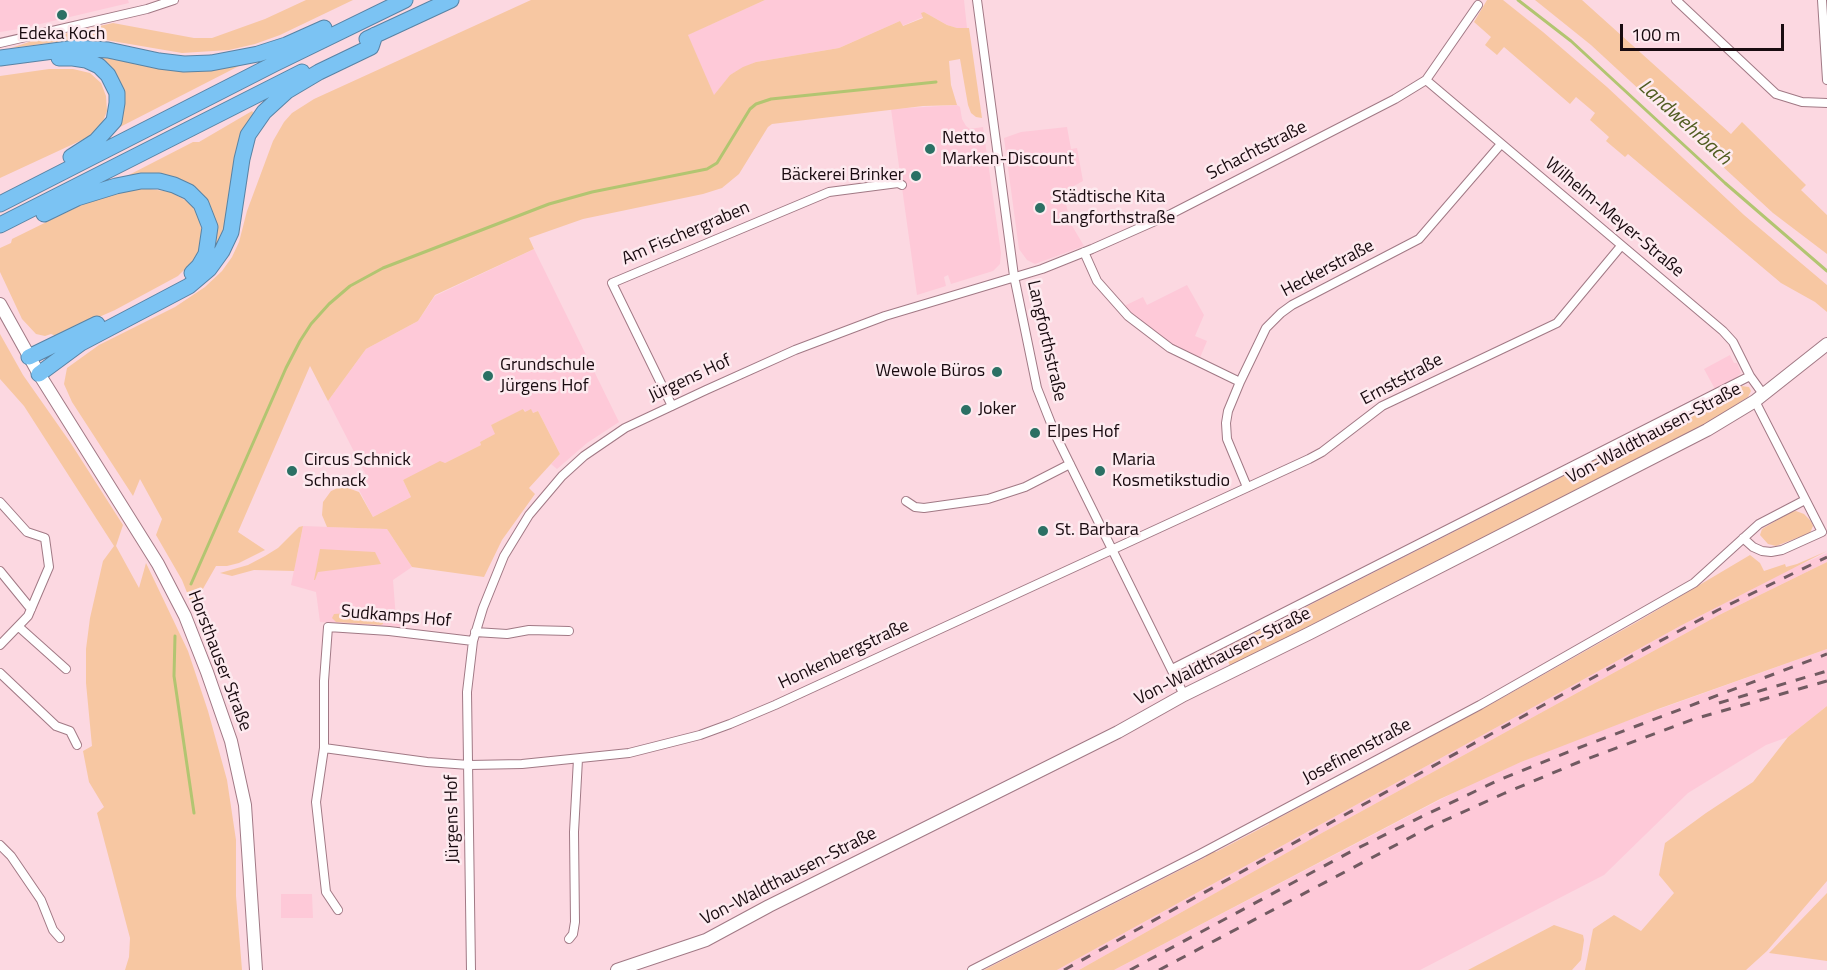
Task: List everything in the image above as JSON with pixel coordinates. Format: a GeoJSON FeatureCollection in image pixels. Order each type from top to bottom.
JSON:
{"type":"FeatureCollection","features":[{"type":"Feature","properties":{"kind":"highway"},"geometry":{"type":"LineString","coordinates":[[0,202],[405,0]]}},
{"type":"Feature","properties":{"kind":"highway"},"geometry":{"type":"LineString","coordinates":[[0,227],[375,35],[451,0]]}},
{"type":"Feature","properties":{"kind":"highway"},"geometry":{"type":"LineString","coordinates":[[0,58],[76,48],[184,64],[211,63],[232,60],[286,45],[352,14],[378,13]]}},
{"type":"Feature","properties":{"kind":"highway"},"geometry":{"type":"LineString","coordinates":[[39,374],[81,343],[189,286],[209,269],[222,251],[231,232],[248,135],[264,112],[287,91],[319,72],[371,47],[375,35]]}},
{"type":"Feature","properties":{"kind":"highway"},"geometry":{"type":"LineString","coordinates":[[0,67],[55,59],[86,60],[99,66],[108,75],[117,93],[117,103],[114,121],[96,141],[8,189],[0,202]]}},
{"type":"Feature","properties":{"kind":"highway"},"geometry":{"type":"LineString","coordinates":[[0,227],[12,229],[77,198],[141,181],[174,185],[189,192],[201,204],[210,227],[207,254],[187,278],[29,357]]}},
{"type":"Feature","properties":{"kind":"street"},"geometry":{"type":"LineString","coordinates":[[0,43],[147,9],[174,0]]}},
{"type":"Feature","properties":{"kind":"street","name":"Langforthstraße"},"geometry":{"type":"LineString","coordinates":[[976,0],[1014,276],[1037,388],[1045,412],[1184,695]]}},
{"type":"Feature","properties":{"kind":"street"},"geometry":{"type":"LineString","coordinates":[[1676,0],[1776,94],[1802,102],[1827,104]]}},
{"type":"Feature","properties":{"kind":"street"},"geometry":{"type":"LineString","coordinates":[[1822,0],[1827,80]]}},
{"type":"Feature","properties":{"kind":"street","name":"Schachtstraße"},"geometry":{"type":"LineString","coordinates":[[1014,276],[1084,252],[1182,209],[1395,99],[1426,80],[1478,5]]}},
{"type":"Feature","properties":{"kind":"street","name":"Wilhelm-Meyer-Straße"},"geometry":{"type":"LineString","coordinates":[[1426,80],[1727,335],[1736,347],[1759,397]]}},
{"type":"Feature","properties":{"kind":"street","name":"Heckerstraße"},"geometry":{"type":"LineString","coordinates":[[1247,487],[1227,439],[1228,411],[1260,339],[1273,320],[1292,305],[1419,239],[1501,144]]}},
{"type":"Feature","properties":{"kind":"street","name":"Am Fischergraben"},"geometry":{"type":"LineString","coordinates":[[672,406],[612,283],[829,192],[898,183],[902,185]]}},
{"type":"Feature","properties":{"kind":"street","name":"Ernststraße"},"geometry":{"type":"LineString","coordinates":[[1113,549],[1322,452],[1382,406],[1557,323],[1621,246]]}},
{"type":"Feature","properties":{"kind":"street"},"geometry":{"type":"LineString","coordinates":[[1084,252],[1097,281],[1128,316],[1170,348],[1240,382]]}},
{"type":"Feature","properties":{"kind":"street","name":"Jürgens Hof"},"geometry":{"type":"LineString","coordinates":[[471,970],[467,692],[474,636],[504,556],[524,522],[545,495],[584,456],[604,441],[625,428],[672,406],[795,350],[847,330],[896,312],[1014,276]]}},
{"type":"Feature","properties":{"kind":"street","name":"Horsthauser Straße"},"geometry":{"type":"LineString","coordinates":[[0,304],[39,374],[158,564],[185,616],[207,672],[231,741],[244,805],[256,970]]}},
{"type":"Feature","properties":{"kind":"street","name":"Von-Waldthausen-Straße"},"geometry":{"type":"LineString","coordinates":[[617,970],[706,940],[788,896],[1118,732],[1184,695],[1707,430],[1759,397],[1827,344]]}},
{"type":"Feature","properties":{"kind":"street","name":"Von-Waldthausen-Straße"},"geometry":{"type":"LineString","coordinates":[[1172,669],[1750,376]]}},
{"type":"Feature","properties":{"kind":"street"},"geometry":{"type":"LineString","coordinates":[[1743,538],[1762,551],[1771,552],[1782,550],[1822,532],[1805,500],[1759,397]]}},
{"type":"Feature","properties":{"kind":"street"},"geometry":{"type":"LineString","coordinates":[[906,501],[915,507],[924,508],[988,499],[1025,488],[1070,464]]}},
{"type":"Feature","properties":{"kind":"street","name":"Josefinenstraße"},"geometry":{"type":"LineString","coordinates":[[972,970],[1200,854],[1491,699],[1694,583],[1759,524],[1805,500]]}},
{"type":"Feature","properties":{"kind":"street"},"geometry":{"type":"LineString","coordinates":[[0,502],[27,532],[45,538],[49,567],[28,616],[0,645]]}},
{"type":"Feature","properties":{"kind":"street","name":"Honkenbergstraße"},"geometry":{"type":"LineString","coordinates":[[469,765],[522,764],[578,759],[648,749],[700,735],[775,705],[1113,549]]}},
{"type":"Feature","properties":{"kind":"street"},"geometry":{"type":"LineString","coordinates":[[0,571],[31,609]]}},
{"type":"Feature","properties":{"kind":"street"},"geometry":{"type":"LineString","coordinates":[[19,627],[66,669]]}},
{"type":"Feature","properties":{"kind":"street","name":"Sudkamps Hof"},"geometry":{"type":"LineString","coordinates":[[338,910],[326,892],[316,802],[324,748],[324,681],[328,627],[474,636]]}},
{"type":"Feature","properties":{"kind":"street"},"geometry":{"type":"LineString","coordinates":[[474,636],[530,630],[569,631]]}},
{"type":"Feature","properties":{"kind":"street"},"geometry":{"type":"LineString","coordinates":[[0,673],[56,726],[70,731],[76,745]]}},
{"type":"Feature","properties":{"kind":"street"},"geometry":{"type":"LineString","coordinates":[[324,748],[427,762],[469,765]]}},
{"type":"Feature","properties":{"kind":"street"},"geometry":{"type":"LineString","coordinates":[[569,939],[573,934],[575,922],[574,832],[578,759]]}},
{"type":"Feature","properties":{"kind":"street"},"geometry":{"type":"LineString","coordinates":[[0,845],[11,856],[41,900],[53,930],[60,938]]}},
{"type":"Feature","properties":{"kind":"shaded area"},"geometry":{"type":"Polygon","coordinates":[[[0,0],[128,0],[129,3],[0,32],[0,0]]]}},
{"type":"Feature","properties":{"kind":"shaded area"},"geometry":{"type":"Polygon","coordinates":[[[306,0],[353,0],[280,35],[229,50],[182,53],[106,40],[79,39],[11,48],[113,23],[194,38],[212,38],[265,19],[306,0]]]}},
{"type":"Feature","properties":{"kind":"shaded area"},"geometry":{"type":"Polygon","coordinates":[[[531,0],[765,0],[688,35],[714,95],[730,75],[743,67],[756,62],[839,48],[900,21],[903,26],[923,18],[921,13],[924,12],[947,25],[969,28],[982,118],[971,113],[968,105],[960,59],[949,61],[951,85],[957,105],[923,106],[772,124],[739,174],[722,188],[583,219],[529,238],[534,249],[435,295],[418,321],[366,349],[328,401],[310,366],[238,532],[265,550],[239,563],[216,566],[196,601],[190,600],[182,580],[156,535],[162,519],[140,479],[133,496],[72,402],[64,384],[67,368],[99,345],[175,307],[205,287],[222,271],[239,242],[247,211],[273,141],[292,113],[314,99],[531,0]]]}},
{"type":"Feature","properties":{"kind":"shaded area"},"geometry":{"type":"Polygon","coordinates":[[[765,0],[964,0],[967,28],[947,25],[924,12],[923,17],[902,26],[900,21],[839,48],[756,62],[730,75],[714,96],[687,35],[765,0]]]}},
{"type":"Feature","properties":{"kind":"shaded area"},"geometry":{"type":"Polygon","coordinates":[[[1487,0],[1503,0],[1543,32],[1607,87],[1744,215],[1827,285],[1827,312],[1815,302],[1781,283],[1628,154],[1625,157],[1606,141],[1609,137],[1590,120],[1595,113],[1576,97],[1570,104],[1504,47],[1497,55],[1485,45],[1491,37],[1474,22],[1487,0]]]}},
{"type":"Feature","properties":{"kind":"shaded area"},"geometry":{"type":"Polygon","coordinates":[[[1535,0],[1582,0],[1731,134],[1742,122],[1806,185],[1801,190],[1827,215],[1827,254],[1773,213],[1591,45],[1535,0]]]}},
{"type":"Feature","properties":{"kind":"shaded area"},"geometry":{"type":"Polygon","coordinates":[[[95,54],[238,64],[239,66],[120,127],[117,125],[120,114],[95,54]]]}},
{"type":"Feature","properties":{"kind":"shaded area"},"geometry":{"type":"Polygon","coordinates":[[[49,69],[73,69],[90,73],[101,83],[106,96],[107,111],[99,131],[0,178],[0,76],[49,69]]]}},
{"type":"Feature","properties":{"kind":"shaded area"},"geometry":{"type":"Polygon","coordinates":[[[957,105],[960,107],[966,126],[970,129],[983,127],[1001,253],[1000,264],[993,271],[951,284],[948,275],[944,277],[946,286],[917,295],[891,109],[957,105]]]}},
{"type":"Feature","properties":{"kind":"shaded area"},"geometry":{"type":"Polygon","coordinates":[[[252,111],[255,115],[230,218],[214,258],[202,200],[123,178],[193,142],[199,142],[252,111]]]}},
{"type":"Feature","properties":{"kind":"shaded area","name":"Städtische Kita Langforthstraße"},"geometry":{"type":"Polygon","coordinates":[[[1067,127],[1071,149],[1077,148],[1083,181],[1063,192],[1071,224],[1084,246],[1035,264],[1027,260],[1019,249],[1004,138],[1021,132],[1067,127]]]}},
{"type":"Feature","properties":{"kind":"shaded area"},"geometry":{"type":"Polygon","coordinates":[[[143,188],[171,192],[193,207],[202,232],[201,247],[195,259],[178,276],[115,310],[56,336],[36,334],[22,319],[0,272],[0,248],[11,243],[12,239],[79,206],[143,188]]]}},
{"type":"Feature","properties":{"kind":"shaded area"},"geometry":{"type":"Polygon","coordinates":[[[534,249],[619,422],[587,443],[557,469],[551,464],[560,454],[538,411],[525,412],[524,409],[491,425],[496,434],[480,442],[481,445],[403,480],[411,497],[373,517],[359,490],[361,483],[368,479],[328,401],[366,349],[418,321],[435,296],[534,249]]]}},
{"type":"Feature","properties":{"kind":"shaded area"},"geometry":{"type":"Polygon","coordinates":[[[1187,285],[1204,315],[1195,336],[1207,341],[1199,360],[1170,343],[1124,306],[1143,297],[1147,305],[1187,285]]]}},
{"type":"Feature","properties":{"kind":"shaded area"},"geometry":{"type":"Polygon","coordinates":[[[0,334],[23,375],[70,442],[123,525],[116,546],[139,588],[146,563],[188,651],[227,780],[236,840],[236,896],[242,970],[125,970],[129,957],[130,938],[97,813],[104,807],[89,782],[83,751],[92,746],[86,683],[86,649],[90,618],[103,561],[114,546],[24,406],[0,379],[0,334]]]}},
{"type":"Feature","properties":{"kind":"shaded area"},"geometry":{"type":"Polygon","coordinates":[[[1730,355],[1734,363],[1737,363],[1741,373],[1715,389],[1704,369],[1730,355]]]}},
{"type":"Feature","properties":{"kind":"shaded area"},"geometry":{"type":"Polygon","coordinates":[[[1741,386],[1749,387],[1751,391],[1748,397],[1711,421],[1565,497],[1230,666],[1223,650],[1216,654],[1219,660],[1194,672],[1188,667],[1741,386]]]}},
{"type":"Feature","properties":{"kind":"shaded area"},"geometry":{"type":"Polygon","coordinates":[[[523,409],[525,412],[531,409],[533,413],[538,411],[560,454],[529,488],[535,494],[502,540],[484,577],[412,567],[387,529],[327,527],[322,515],[323,502],[331,491],[345,487],[359,492],[373,517],[411,497],[403,480],[440,461],[445,463],[481,445],[480,442],[495,434],[491,425],[523,409]]]}},
{"type":"Feature","properties":{"kind":"shaded area"},"geometry":{"type":"Polygon","coordinates":[[[1796,511],[1804,514],[1811,521],[1813,526],[1810,533],[1776,546],[1768,544],[1760,535],[1762,529],[1796,511]]]}},
{"type":"Feature","properties":{"kind":"shaded area"},"geometry":{"type":"Polygon","coordinates":[[[303,526],[387,529],[412,567],[393,580],[396,619],[402,627],[320,622],[316,592],[291,585],[303,526]]]}},
{"type":"Feature","properties":{"kind":"shaded area"},"geometry":{"type":"Polygon","coordinates":[[[303,526],[294,571],[254,570],[232,576],[220,573],[248,565],[265,556],[303,526]]]}},
{"type":"Feature","properties":{"kind":"shaded area"},"geometry":{"type":"Polygon","coordinates":[[[320,549],[375,552],[381,564],[318,572],[314,580],[320,549]]]}},
{"type":"Feature","properties":{"kind":"shaded area"},"geometry":{"type":"Polygon","coordinates":[[[1827,551],[1682,625],[1057,970],[984,970],[1206,857],[1207,853],[1216,852],[1269,824],[1270,820],[1279,818],[1495,702],[1750,555],[1760,563],[1764,571],[1785,564],[1786,567],[1797,564],[1827,551]]]}},
{"type":"Feature","properties":{"kind":"shaded area"},"geometry":{"type":"Polygon","coordinates":[[[1827,553],[1827,562],[1719,615],[1320,834],[1079,970],[1057,970],[1682,625],[1773,577],[1827,553]]]}},
{"type":"Feature","properties":{"kind":"shaded area"},"geometry":{"type":"Polygon","coordinates":[[[1827,562],[1827,649],[1658,709],[1521,762],[1440,799],[1114,970],[1079,970],[1320,834],[1719,615],[1827,562]]]}},
{"type":"Feature","properties":{"kind":"shaded area"},"geometry":{"type":"Polygon","coordinates":[[[381,611],[383,624],[381,625],[336,622],[332,618],[334,614],[381,611]]]}},
{"type":"Feature","properties":{"kind":"shaded area"},"geometry":{"type":"Polygon","coordinates":[[[1827,649],[1827,706],[1788,737],[1766,745],[1688,793],[1604,875],[1420,970],[1114,970],[1478,780],[1573,740],[1827,649]]]}},
{"type":"Feature","properties":{"kind":"shaded area"},"geometry":{"type":"Polygon","coordinates":[[[1827,706],[1827,881],[1767,951],[1746,970],[1585,970],[1593,929],[1614,915],[1641,931],[1674,893],[1659,875],[1665,843],[1753,782],[1788,737],[1827,706]]]}},
{"type":"Feature","properties":{"kind":"shaded area"},"geometry":{"type":"Polygon","coordinates":[[[1827,893],[1827,961],[1769,953],[1827,893]]]}},
{"type":"Feature","properties":{"kind":"shaded area"},"geometry":{"type":"Polygon","coordinates":[[[281,894],[312,894],[313,918],[281,918],[281,894]]]}},
{"type":"Feature","properties":{"kind":"shaded area"},"geometry":{"type":"Polygon","coordinates":[[[1554,925],[1583,935],[1581,960],[1572,970],[1468,970],[1554,925]]]}},
{"type":"Feature","properties":{"kind":"waterway","name":"Landwehrbach"},"geometry":{"type":"LineString","coordinates":[[1518,0],[1571,41],[1725,183],[1827,271]]}},
{"type":"Feature","properties":{"kind":"waterway"},"geometry":{"type":"LineString","coordinates":[[191,584],[300,341],[311,324],[329,304],[350,286],[383,268],[549,204],[592,192],[707,169],[717,163],[750,109],[756,104],[771,99],[936,82]]}},
{"type":"Feature","properties":{"kind":"waterway"},"geometry":{"type":"LineString","coordinates":[[175,636],[174,676],[194,813]]}},
{"type":"Feature","properties":{"kind":"railway"},"geometry":{"type":"LineString","coordinates":[[1064,970],[1634,655],[1718,610],[1827,557]]}},
{"type":"Feature","properties":{"kind":"railway"},"geometry":{"type":"LineString","coordinates":[[1130,970],[1352,851],[1499,780],[1827,654]]}},
{"type":"Feature","properties":{"kind":"railway"},"geometry":{"type":"LineString","coordinates":[[1719,703],[1827,671]]}},
{"type":"Feature","properties":{"kind":"railway"},"geometry":{"type":"LineString","coordinates":[[1159,970],[1430,827],[1505,793],[1579,762],[1694,719],[1827,681]]}},
{"type":"Feature","properties":{"kind":"place","name":"Edeka Koch"},"geometry":{"type":"Point","coordinates":[62,15]}},
{"type":"Feature","properties":{"kind":"place","name":"Netto Marken-Discount"},"geometry":{"type":"Point","coordinates":[930,149]}},
{"type":"Feature","properties":{"kind":"place","name":"Bäckerei Brinker"},"geometry":{"type":"Point","coordinates":[916,176]}},
{"type":"Feature","properties":{"kind":"place","name":"Städtische Kita Langforthstraße"},"geometry":{"type":"Point","coordinates":[1040,208]}},
{"type":"Feature","properties":{"kind":"place","name":"Wewole Büros"},"geometry":{"type":"Point","coordinates":[997,372]}},
{"type":"Feature","properties":{"kind":"place","name":"Grundschule Jürgens Hof"},"geometry":{"type":"Point","coordinates":[488,376]}},
{"type":"Feature","properties":{"kind":"place","name":"Joker"},"geometry":{"type":"Point","coordinates":[966,410]}},
{"type":"Feature","properties":{"kind":"place","name":"Elpes Hof"},"geometry":{"type":"Point","coordinates":[1035,433]}},
{"type":"Feature","properties":{"kind":"place","name":"Circus Schnick Schnack"},"geometry":{"type":"Point","coordinates":[292,471]}},
{"type":"Feature","properties":{"kind":"place","name":"Maria Kosmetikstudio"},"geometry":{"type":"Point","coordinates":[1100,471]}},
{"type":"Feature","properties":{"kind":"place","name":"St. Barbara"},"geometry":{"type":"Point","coordinates":[1043,531]}}]}
